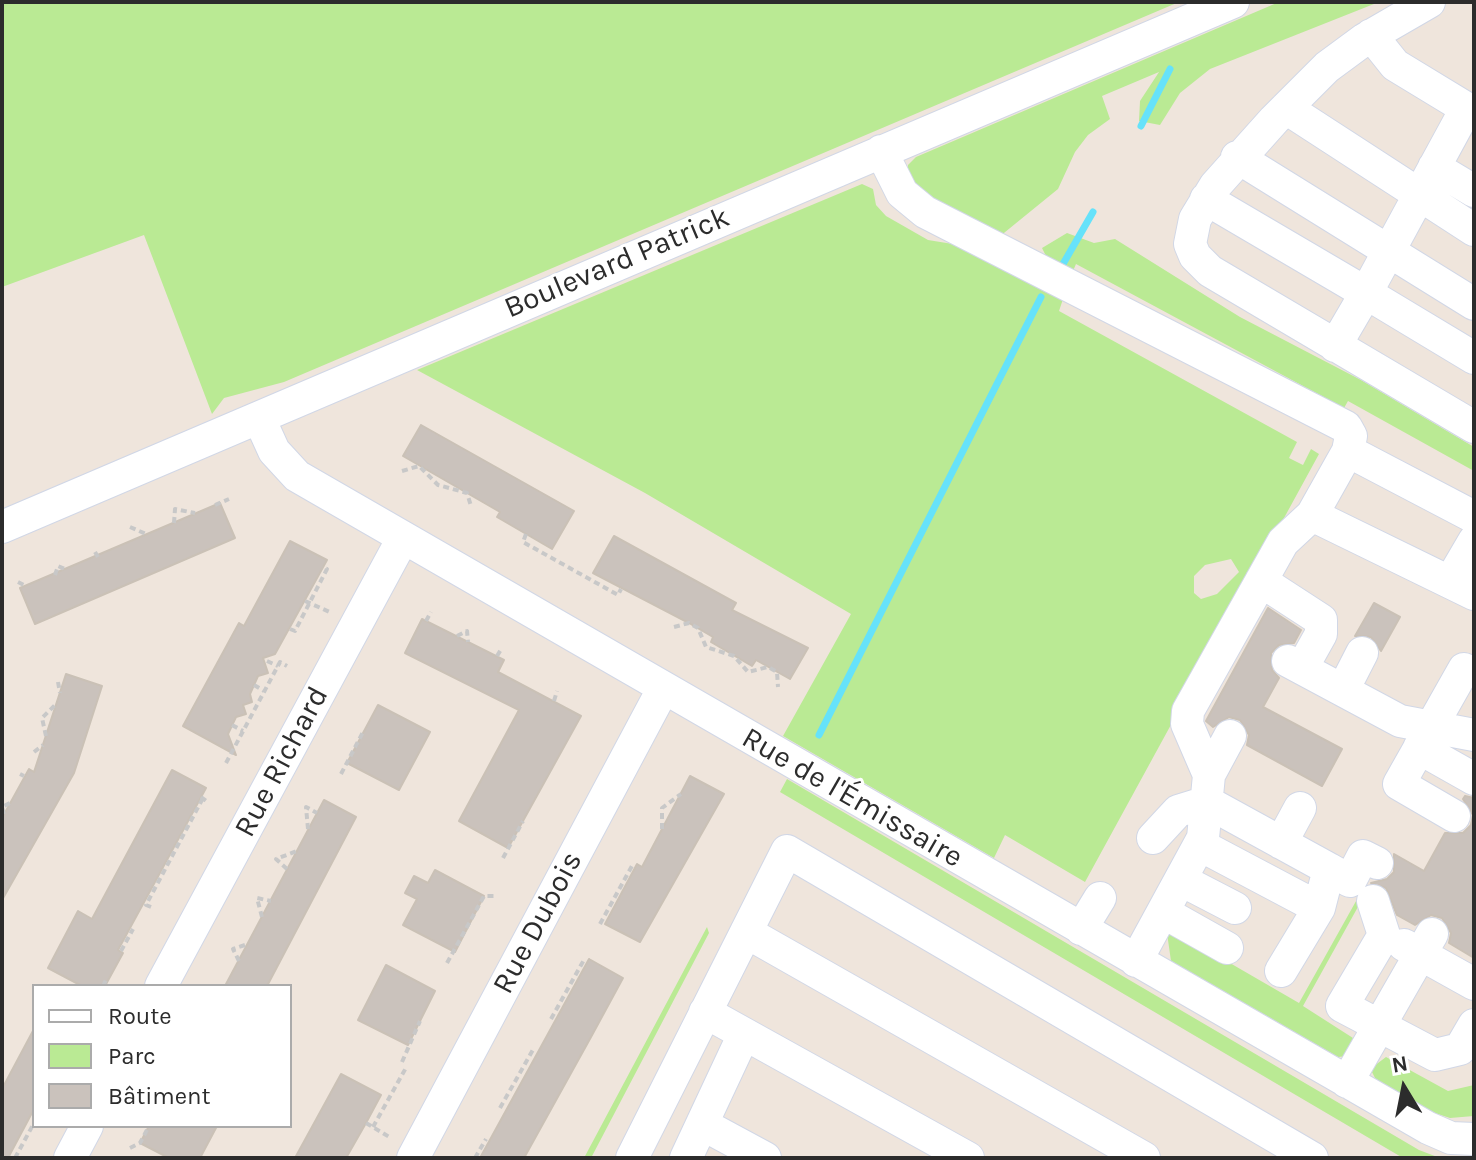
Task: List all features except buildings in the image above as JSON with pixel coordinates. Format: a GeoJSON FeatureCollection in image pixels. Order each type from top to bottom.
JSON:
{"type":"FeatureCollection","features":[{"type":"Feature","properties":{"kind":"street","name":"Boulevard Patrick"},"geometry":{"type":"LineString","coordinates":[[2,527],[1233,2]]}},
{"type":"Feature","properties":{"kind":"street"},"geometry":{"type":"LineString","coordinates":[[1429,2],[1371,35],[1327,67],[1237,157],[1206,199],[1190,231],[1190,244],[1200,265],[1474,427]]}},
{"type":"Feature","properties":{"kind":"street"},"geometry":{"type":"LineString","coordinates":[[1335,346],[1434,167],[1470,111],[1395,65],[1371,35]]}},
{"type":"Feature","properties":{"kind":"street"},"geometry":{"type":"LineString","coordinates":[[1286,108],[1474,230]]}},
{"type":"Feature","properties":{"kind":"street"},"geometry":{"type":"LineString","coordinates":[[881,151],[902,193],[925,212],[1346,427],[1351,436],[1348,451],[1312,515],[1283,542],[1188,711],[1187,724],[1208,789],[1281,843],[1350,881],[1363,856],[1377,863]]}},
{"type":"Feature","properties":{"kind":"street"},"geometry":{"type":"LineString","coordinates":[[1237,157],[1474,304]]}},
{"type":"Feature","properties":{"kind":"street"},"geometry":{"type":"LineString","coordinates":[[1434,167],[1474,191]]}},
{"type":"Feature","properties":{"kind":"street"},"geometry":{"type":"LineString","coordinates":[[1206,199],[1474,358]]}},
{"type":"Feature","properties":{"kind":"street","name":"Rue de l'Émissaire"},"geometry":{"type":"LineString","coordinates":[[259,418],[272,448],[290,472],[1347,1082],[1436,1132],[1451,1138],[1474,1139]]}},
{"type":"Feature","properties":{"kind":"street"},"geometry":{"type":"LineString","coordinates":[[1348,451],[1474,517]]}},
{"type":"Feature","properties":{"kind":"street"},"geometry":{"type":"LineString","coordinates":[[1312,515],[1462,588],[1474,541]]}},
{"type":"Feature","properties":{"kind":"street","name":"Rue Richard"},"geometry":{"type":"LineString","coordinates":[[162,984],[403,538]]}},
{"type":"Feature","properties":{"kind":"street"},"geometry":{"type":"LineString","coordinates":[[1261,581],[1321,620],[1321,634],[1295,665],[1400,721],[1425,737],[1474,779]]}},
{"type":"Feature","properties":{"kind":"street"},"geometry":{"type":"LineString","coordinates":[[1343,690],[1362,653]]}},
{"type":"Feature","properties":{"kind":"street"},"geometry":{"type":"LineString","coordinates":[[1454,816],[1399,784],[1464,669]]}},
{"type":"Feature","properties":{"kind":"street","name":"Rue Dubois"},"geometry":{"type":"LineString","coordinates":[[413,1158],[663,689]]}},
{"type":"Feature","properties":{"kind":"street"},"geometry":{"type":"LineString","coordinates":[[1425,737],[1474,735]]}},
{"type":"Feature","properties":{"kind":"street"},"geometry":{"type":"LineString","coordinates":[[1136,961],[1200,845],[1208,789],[1230,736]]}},
{"type":"Feature","properties":{"kind":"street"},"geometry":{"type":"LineString","coordinates":[[1153,838],[1178,811],[1208,789]]}},
{"type":"Feature","properties":{"kind":"street"},"geometry":{"type":"LineString","coordinates":[[1281,843],[1300,808]]}},
{"type":"Feature","properties":{"kind":"street"},"geometry":{"type":"LineString","coordinates":[[1200,845],[1319,908]]}},
{"type":"Feature","properties":{"kind":"street"},"geometry":{"type":"LineString","coordinates":[[632,1158],[787,851],[1312,1158]]}},
{"type":"Feature","properties":{"kind":"street"},"geometry":{"type":"LineString","coordinates":[[1281,971],[1319,908],[1329,869]]}},
{"type":"Feature","properties":{"kind":"street"},"geometry":{"type":"LineString","coordinates":[[1181,880],[1235,908]]}},
{"type":"Feature","properties":{"kind":"street"},"geometry":{"type":"LineString","coordinates":[[1081,929],[1100,898]]}},
{"type":"Feature","properties":{"kind":"street"},"geometry":{"type":"LineString","coordinates":[[1373,901],[1384,935],[1342,1006],[1435,1055],[1460,1049],[1474,1025]]}},
{"type":"Feature","properties":{"kind":"street"},"geometry":{"type":"LineString","coordinates":[[1163,912],[1227,948]]}},
{"type":"Feature","properties":{"kind":"street"},"geometry":{"type":"LineString","coordinates":[[746,932],[1144,1158]]}},
{"type":"Feature","properties":{"kind":"street"},"geometry":{"type":"LineString","coordinates":[[1384,935],[1426,944],[1474,984]]}},
{"type":"Feature","properties":{"kind":"street"},"geometry":{"type":"LineString","coordinates":[[1347,1082],[1426,944]]}},
{"type":"Feature","properties":{"kind":"street"},"geometry":{"type":"LineString","coordinates":[[705,1012],[968,1158]]}},
{"type":"Feature","properties":{"kind":"street"},"geometry":{"type":"LineString","coordinates":[[686,1158],[744,1034]]}},
{"type":"Feature","properties":{"kind":"street"},"geometry":{"type":"LineString","coordinates":[[702,1124],[765,1158]]}},
{"type":"Feature","properties":{"kind":"street"},"geometry":{"type":"LineString","coordinates":[[70,1158],[86,1128]]}},
{"type":"Feature","properties":{"kind":"path"},"geometry":{"type":"LineString","coordinates":[[402,471],[419,466],[438,485],[467,493],[471,506]]}},
{"type":"Feature","properties":{"kind":"path"},"geometry":{"type":"LineString","coordinates":[[215,505],[229,499]]}},
{"type":"Feature","properties":{"kind":"path"},"geometry":{"type":"LineString","coordinates":[[174,523],[175,509],[195,513]]}},
{"type":"Feature","properties":{"kind":"path"},"geometry":{"type":"LineString","coordinates":[[130,527],[146,534]]}},
{"type":"Feature","properties":{"kind":"path"},"geometry":{"type":"LineString","coordinates":[[526,534],[523,542],[618,595],[621,589]]}},
{"type":"Feature","properties":{"kind":"path"},"geometry":{"type":"LineString","coordinates":[[55,575],[58,566],[67,570]]}},
{"type":"Feature","properties":{"kind":"path"},"geometry":{"type":"LineString","coordinates":[[290,629],[295,631],[327,569],[322,568]]}},
{"type":"Feature","properties":{"kind":"path"},"geometry":{"type":"LineString","coordinates":[[18,582],[26,586]]}},
{"type":"Feature","properties":{"kind":"path"},"geometry":{"type":"LineString","coordinates":[[426,621],[431,612]]}},
{"type":"Feature","properties":{"kind":"path"},"geometry":{"type":"LineString","coordinates":[[674,627],[689,623],[698,628],[706,647],[725,650],[748,672],[768,667],[777,672],[778,687]]}},
{"type":"Feature","properties":{"kind":"path"},"geometry":{"type":"LineString","coordinates":[[457,636],[467,631],[468,642]]}},
{"type":"Feature","properties":{"kind":"path"},"geometry":{"type":"LineString","coordinates":[[497,656],[502,648]]}},
{"type":"Feature","properties":{"kind":"path"},"geometry":{"type":"LineString","coordinates":[[267,661],[278,666]]}},
{"type":"Feature","properties":{"kind":"path"},"geometry":{"type":"LineString","coordinates":[[226,763],[280,662],[287,666]]}},
{"type":"Feature","properties":{"kind":"path"},"geometry":{"type":"LineString","coordinates":[[58,682],[60,693]]}},
{"type":"Feature","properties":{"kind":"path"},"geometry":{"type":"LineString","coordinates":[[254,685],[270,698]]}},
{"type":"Feature","properties":{"kind":"path"},"geometry":{"type":"LineString","coordinates":[[554,701],[557,691]]}},
{"type":"Feature","properties":{"kind":"path"},"geometry":{"type":"LineString","coordinates":[[46,736],[42,718],[56,704]]}},
{"type":"Feature","properties":{"kind":"path"},"geometry":{"type":"LineString","coordinates":[[232,725],[249,737]]}},
{"type":"Feature","properties":{"kind":"path"},"geometry":{"type":"LineString","coordinates":[[341,774],[363,732]]}},
{"type":"Feature","properties":{"kind":"path"},"geometry":{"type":"LineString","coordinates":[[34,752],[43,745]]}},
{"type":"Feature","properties":{"kind":"path"},"geometry":{"type":"LineString","coordinates":[[662,829],[662,808],[681,794]]}},
{"type":"Feature","properties":{"kind":"path"},"geometry":{"type":"LineString","coordinates":[[151,907],[146,905],[147,900],[158,879],[167,872],[170,857],[202,798],[209,803]]}},
{"type":"Feature","properties":{"kind":"path"},"geometry":{"type":"LineString","coordinates":[[4,814],[2,807],[10,803]]}},
{"type":"Feature","properties":{"kind":"path"},"geometry":{"type":"LineString","coordinates":[[308,829],[306,807],[317,813]]}},
{"type":"Feature","properties":{"kind":"path"},"geometry":{"type":"LineString","coordinates":[[503,858],[523,821]]}},
{"type":"Feature","properties":{"kind":"path"},"geometry":{"type":"LineString","coordinates":[[185,831],[191,835]]}},
{"type":"Feature","properties":{"kind":"path"},"geometry":{"type":"LineString","coordinates":[[287,869],[276,859],[297,851]]}},
{"type":"Feature","properties":{"kind":"path"},"geometry":{"type":"LineString","coordinates":[[600,924],[620,893],[633,864]]}},
{"type":"Feature","properties":{"kind":"path"},"geometry":{"type":"LineString","coordinates":[[447,963],[484,896],[494,896]]}},
{"type":"Feature","properties":{"kind":"path"},"geometry":{"type":"LineString","coordinates":[[262,917],[257,898],[271,901]]}},
{"type":"Feature","properties":{"kind":"path"},"geometry":{"type":"LineString","coordinates":[[121,951],[133,929]]}},
{"type":"Feature","properties":{"kind":"path"},"geometry":{"type":"LineString","coordinates":[[239,961],[233,949],[248,944]]}},
{"type":"Feature","properties":{"kind":"path"},"geometry":{"type":"LineString","coordinates":[[551,1019],[585,958]]}},
{"type":"Feature","properties":{"kind":"path"},"geometry":{"type":"LineString","coordinates":[[402,1062],[420,1021]]}},
{"type":"Feature","properties":{"kind":"path"},"geometry":{"type":"LineString","coordinates":[[500,1108],[534,1048]]}},
{"type":"Feature","properties":{"kind":"path"},"geometry":{"type":"LineString","coordinates":[[373,1127],[407,1066]]}},
{"type":"Feature","properties":{"kind":"path"},"geometry":{"type":"LineString","coordinates":[[11,1158],[32,1126]]}},
{"type":"Feature","properties":{"kind":"path"},"geometry":{"type":"LineString","coordinates":[[130,1148],[140,1143],[148,1128]]}},
{"type":"Feature","properties":{"kind":"path"},"geometry":{"type":"LineString","coordinates":[[475,1158],[486,1139]]}},
{"type":"Feature","properties":{"kind":"green space"},"geometry":{"type":"Polygon","coordinates":[[[2,2],[1179,2],[284,382],[224,398],[212,414],[144,235],[2,287],[2,2]]]}},
{"type":"Feature","properties":{"kind":"green space"},"geometry":{"type":"Polygon","coordinates":[[[1279,2],[1379,2],[1210,69],[1180,93],[1160,125],[1139,121],[1140,101],[1159,72],[1102,96],[1110,119],[1088,135],[1075,152],[1058,189],[999,237],[972,228],[907,181],[908,165],[916,157],[1279,2]]]}},
{"type":"Feature","properties":{"kind":"green space"},"geometry":{"type":"Polygon","coordinates":[[[862,184],[873,189],[876,205],[886,216],[928,240],[965,246],[1064,296],[1059,311],[1297,442],[1289,458],[1303,465],[1311,449],[1319,454],[1085,882],[1005,835],[994,858],[783,736],[851,614],[645,493],[417,370],[862,184]],[[1231,559],[1205,565],[1194,576],[1194,593],[1201,599],[1217,594],[1239,572],[1231,559]]]}},
{"type":"Feature","properties":{"kind":"green space"},"geometry":{"type":"Polygon","coordinates":[[[1067,233],[1094,243],[1115,239],[1240,317],[1361,380],[1474,447],[1474,471],[1348,401],[1344,408],[1076,264],[1070,278],[1049,262],[1042,248],[1067,233]]]}},
{"type":"Feature","properties":{"kind":"green space"},"geometry":{"type":"Polygon","coordinates":[[[787,779],[1419,1150],[1440,1158],[1403,1158],[780,792],[787,779]]]}},
{"type":"Feature","properties":{"kind":"green space"},"geometry":{"type":"Polygon","coordinates":[[[1360,894],[1364,896],[1303,1006],[1353,1038],[1347,1056],[1338,1057],[1171,961],[1166,926],[1299,1003],[1360,894]]]}},
{"type":"Feature","properties":{"kind":"green space"},"geometry":{"type":"Polygon","coordinates":[[[707,927],[709,933],[591,1158],[584,1158],[707,927]]]}},
{"type":"Feature","properties":{"kind":"green space"},"geometry":{"type":"Polygon","coordinates":[[[1386,1057],[1448,1091],[1474,1085],[1474,1116],[1450,1118],[1429,1111],[1376,1080],[1372,1072],[1374,1066],[1386,1057]]]}},
{"type":"Feature","properties":{"kind":"waterway"},"geometry":{"type":"LineString","coordinates":[[1141,126],[1170,69]]}},
{"type":"Feature","properties":{"kind":"waterway"},"geometry":{"type":"LineString","coordinates":[[1063,264],[1093,212]]}},
{"type":"Feature","properties":{"kind":"waterway"},"geometry":{"type":"LineString","coordinates":[[819,735],[1041,297]]}}]}
